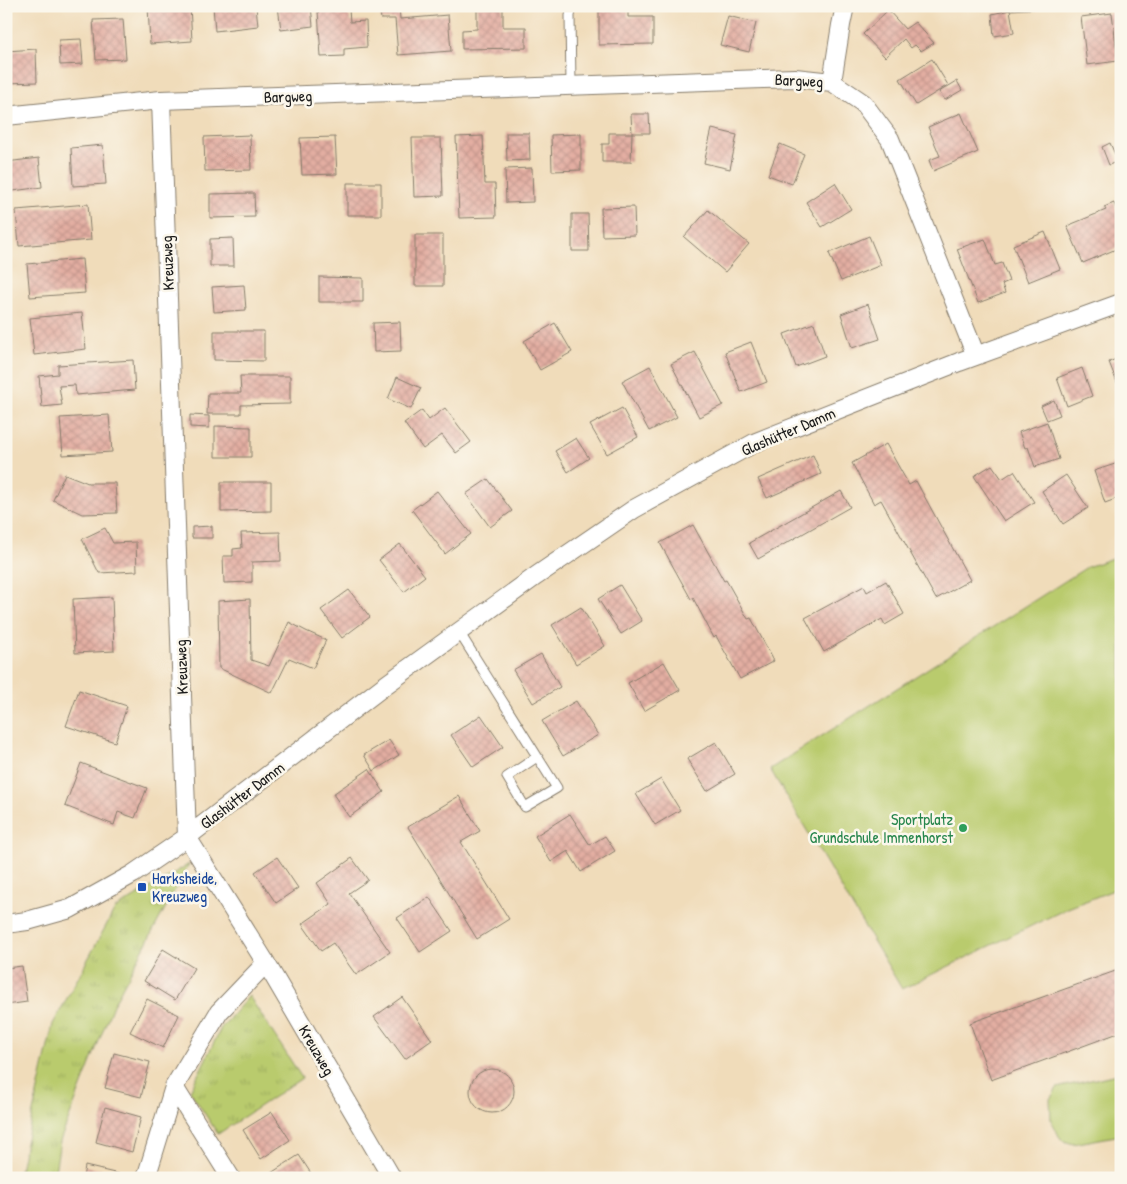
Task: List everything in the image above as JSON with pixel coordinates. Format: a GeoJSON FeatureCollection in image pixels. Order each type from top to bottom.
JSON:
{"type":"FeatureCollection","features":[{"type":"Feature","properties":{"kind":"street"},"geometry":{"type":"LineString","coordinates":[[832,82],[840,25],[845,6]]}},
{"type":"Feature","properties":{"kind":"street","name":"Bargweg"},"geometry":{"type":"LineString","coordinates":[[6,116],[161,100],[795,78],[832,82],[863,103],[890,139],[976,356]]}},
{"type":"Feature","properties":{"kind":"street","name":"Kreuzweg"},"geometry":{"type":"LineString","coordinates":[[161,100],[186,837],[266,963],[392,1178]]}},
{"type":"Feature","properties":{"kind":"street","name":"Glashütter Damm"},"geometry":{"type":"LineString","coordinates":[[6,924],[26,921],[70,909],[132,874],[186,837],[376,692],[543,571],[634,509],[756,442],[976,356],[1121,303]]}},
{"type":"Feature","properties":{"kind":"street"},"geometry":{"type":"LineString","coordinates":[[146,1178],[174,1087],[219,1012],[266,963]]}},
{"type":"Feature","properties":{"kind":"street"},"geometry":{"type":"LineString","coordinates":[[174,1087],[231,1178]]}},
{"type":"Feature","properties":{"kind":"lane"},"geometry":{"type":"LineString","coordinates":[[571,85],[570,16],[572,6]]}},
{"type":"Feature","properties":{"kind":"lane"},"geometry":{"type":"LineString","coordinates":[[459,632],[557,788],[525,807],[507,777],[537,757]]}},
{"type":"Feature","properties":{"kind":"green space","name":"Sportplatz Grundschule Immenhorst"},"geometry":{"type":"Polygon","coordinates":[[[1121,555],[1121,887],[1068,908],[902,989],[770,769],[1087,567],[1121,555]]]}},
{"type":"Feature","properties":{"kind":"green space"},"geometry":{"type":"Polygon","coordinates":[[[189,864],[113,1005],[60,1141],[54,1178],[18,1178],[53,1024],[115,909],[189,864]]]}},
{"type":"Feature","properties":{"kind":"green space"},"geometry":{"type":"Polygon","coordinates":[[[249,996],[302,1078],[218,1134],[190,1091],[221,1028],[249,996]]]}},
{"type":"Feature","properties":{"kind":"green space"},"geometry":{"type":"Polygon","coordinates":[[[1121,1073],[1121,1135],[1073,1144],[1061,1140],[1051,1120],[1050,1099],[1057,1088],[1121,1073]]]}},
{"type":"Feature","properties":{"kind":"building"},"geometry":{"type":"Polygon","coordinates":[[[148,6],[190,6],[192,41],[150,44],[148,6]]]}},
{"type":"Feature","properties":{"kind":"building"},"geometry":{"type":"Polygon","coordinates":[[[213,6],[256,6],[258,26],[215,31],[213,6]]]}},
{"type":"Feature","properties":{"kind":"building"},"geometry":{"type":"Polygon","coordinates":[[[278,6],[311,6],[313,26],[281,30],[278,6]]]}},
{"type":"Feature","properties":{"kind":"building"},"geometry":{"type":"Polygon","coordinates":[[[379,6],[399,6],[400,19],[448,15],[451,51],[398,55],[395,19],[381,19],[379,6]]]}},
{"type":"Feature","properties":{"kind":"building"},"geometry":{"type":"Polygon","coordinates":[[[477,6],[503,6],[503,27],[526,27],[526,48],[462,49],[462,30],[477,29],[477,6]]]}},
{"type":"Feature","properties":{"kind":"building"},"geometry":{"type":"Polygon","coordinates":[[[599,6],[628,6],[628,17],[653,17],[653,44],[599,45],[599,6]]]}},
{"type":"Feature","properties":{"kind":"building"},"geometry":{"type":"Polygon","coordinates":[[[1010,6],[1044,6],[1044,8],[1010,10],[1010,6]]]}},
{"type":"Feature","properties":{"kind":"building"},"geometry":{"type":"Polygon","coordinates":[[[349,9],[350,22],[366,21],[367,47],[344,49],[344,56],[321,57],[318,11],[349,9]]]}},
{"type":"Feature","properties":{"kind":"building"},"geometry":{"type":"Polygon","coordinates":[[[888,10],[905,29],[915,22],[934,43],[921,51],[915,45],[911,48],[904,39],[885,57],[863,34],[888,10]]]}},
{"type":"Feature","properties":{"kind":"building"},"geometry":{"type":"Polygon","coordinates":[[[1010,10],[1014,33],[994,36],[992,14],[1010,10]]]}},
{"type":"Feature","properties":{"kind":"building"},"geometry":{"type":"Polygon","coordinates":[[[1112,13],[1118,61],[1087,65],[1081,17],[1112,13]]]}},
{"type":"Feature","properties":{"kind":"building"},"geometry":{"type":"Polygon","coordinates":[[[728,16],[756,23],[749,52],[720,45],[728,16]]]}},
{"type":"Feature","properties":{"kind":"building"},"geometry":{"type":"Polygon","coordinates":[[[123,19],[126,59],[96,60],[93,20],[123,19]]]}},
{"type":"Feature","properties":{"kind":"building"},"geometry":{"type":"Polygon","coordinates":[[[81,39],[83,64],[60,65],[59,40],[81,39]]]}},
{"type":"Feature","properties":{"kind":"building"},"geometry":{"type":"Polygon","coordinates":[[[36,49],[37,82],[6,83],[6,51],[36,49]]]}},
{"type":"Feature","properties":{"kind":"building"},"geometry":{"type":"Polygon","coordinates":[[[932,59],[948,85],[916,105],[900,79],[932,59]]]}},
{"type":"Feature","properties":{"kind":"building"},"geometry":{"type":"Polygon","coordinates":[[[957,81],[962,90],[945,100],[939,92],[957,81]]]}},
{"type":"Feature","properties":{"kind":"building"},"geometry":{"type":"Polygon","coordinates":[[[961,113],[978,152],[933,171],[929,160],[940,156],[928,127],[961,113]]]}},
{"type":"Feature","properties":{"kind":"building"},"geometry":{"type":"Polygon","coordinates":[[[631,114],[649,114],[650,133],[632,133],[631,114]]]}},
{"type":"Feature","properties":{"kind":"building"},"geometry":{"type":"Polygon","coordinates":[[[712,129],[737,135],[730,169],[704,163],[712,129]]]}},
{"type":"Feature","properties":{"kind":"building"},"geometry":{"type":"Polygon","coordinates":[[[506,133],[529,133],[530,160],[507,161],[506,133]]]}},
{"type":"Feature","properties":{"kind":"building"},"geometry":{"type":"Polygon","coordinates":[[[609,133],[632,133],[631,162],[602,162],[602,144],[609,144],[609,133]]]}},
{"type":"Feature","properties":{"kind":"building"},"geometry":{"type":"Polygon","coordinates":[[[581,134],[581,170],[552,171],[551,135],[581,134]]]}},
{"type":"Feature","properties":{"kind":"building"},"geometry":{"type":"Polygon","coordinates":[[[250,135],[251,170],[205,171],[204,137],[250,135]]]}},
{"type":"Feature","properties":{"kind":"building"},"geometry":{"type":"Polygon","coordinates":[[[483,136],[485,184],[495,184],[496,217],[459,218],[456,137],[483,136]]]}},
{"type":"Feature","properties":{"kind":"building"},"geometry":{"type":"Polygon","coordinates":[[[335,137],[337,174],[302,175],[300,138],[335,137]]]}},
{"type":"Feature","properties":{"kind":"building"},"geometry":{"type":"Polygon","coordinates":[[[412,138],[441,138],[443,196],[414,197],[412,138]]]}},
{"type":"Feature","properties":{"kind":"building"},"geometry":{"type":"Polygon","coordinates":[[[1110,143],[1118,161],[1109,165],[1102,147],[1110,143]]]}},
{"type":"Feature","properties":{"kind":"building"},"geometry":{"type":"Polygon","coordinates":[[[780,144],[804,154],[792,184],[768,175],[780,144]]]}},
{"type":"Feature","properties":{"kind":"building"},"geometry":{"type":"Polygon","coordinates":[[[103,145],[106,184],[73,186],[71,148],[103,145]]]}},
{"type":"Feature","properties":{"kind":"building"},"geometry":{"type":"Polygon","coordinates":[[[39,158],[42,187],[6,192],[6,162],[39,158]]]}},
{"type":"Feature","properties":{"kind":"building"},"geometry":{"type":"Polygon","coordinates":[[[532,168],[533,202],[506,203],[505,169],[532,168]]]}},
{"type":"Feature","properties":{"kind":"building"},"geometry":{"type":"Polygon","coordinates":[[[347,183],[381,183],[381,215],[347,215],[347,183]]]}},
{"type":"Feature","properties":{"kind":"building"},"geometry":{"type":"Polygon","coordinates":[[[835,183],[851,209],[822,227],[806,202],[835,183]]]}},
{"type":"Feature","properties":{"kind":"building"},"geometry":{"type":"Polygon","coordinates":[[[254,193],[255,217],[210,218],[210,194],[254,193]]]}},
{"type":"Feature","properties":{"kind":"building"},"geometry":{"type":"Polygon","coordinates":[[[1114,203],[1121,220],[1121,234],[1117,235],[1121,247],[1083,263],[1067,226],[1106,210],[1104,207],[1114,203]]]}},
{"type":"Feature","properties":{"kind":"building"},"geometry":{"type":"Polygon","coordinates":[[[88,204],[91,240],[19,246],[16,210],[88,204]]]}},
{"type":"Feature","properties":{"kind":"building"},"geometry":{"type":"Polygon","coordinates":[[[634,207],[635,235],[602,236],[601,208],[634,207]]]}},
{"type":"Feature","properties":{"kind":"building"},"geometry":{"type":"Polygon","coordinates":[[[708,210],[749,244],[725,272],[684,237],[708,210]]]}},
{"type":"Feature","properties":{"kind":"building"},"geometry":{"type":"Polygon","coordinates":[[[572,214],[588,214],[589,251],[572,251],[572,214]]]}},
{"type":"Feature","properties":{"kind":"building"},"geometry":{"type":"Polygon","coordinates":[[[1045,232],[1060,269],[1028,282],[1013,245],[1045,232]]]}},
{"type":"Feature","properties":{"kind":"building"},"geometry":{"type":"Polygon","coordinates":[[[415,235],[443,235],[443,286],[415,286],[415,235]]]}},
{"type":"Feature","properties":{"kind":"building"},"geometry":{"type":"Polygon","coordinates":[[[869,236],[881,265],[841,281],[829,253],[869,236]]]}},
{"type":"Feature","properties":{"kind":"building"},"geometry":{"type":"Polygon","coordinates":[[[233,238],[234,266],[210,266],[210,239],[233,238]]]}},
{"type":"Feature","properties":{"kind":"building"},"geometry":{"type":"Polygon","coordinates":[[[985,239],[995,265],[1002,263],[1009,281],[1002,284],[1005,293],[978,303],[957,249],[985,239]]]}},
{"type":"Feature","properties":{"kind":"building"},"geometry":{"type":"Polygon","coordinates":[[[82,259],[85,293],[30,297],[27,264],[82,259]]]}},
{"type":"Feature","properties":{"kind":"building"},"geometry":{"type":"Polygon","coordinates":[[[319,277],[363,278],[363,302],[319,302],[319,277]]]}},
{"type":"Feature","properties":{"kind":"building"},"geometry":{"type":"Polygon","coordinates":[[[244,285],[246,310],[214,312],[212,287],[244,285]]]}},
{"type":"Feature","properties":{"kind":"building"},"geometry":{"type":"Polygon","coordinates":[[[868,304],[880,339],[852,348],[841,314],[868,304]]]}},
{"type":"Feature","properties":{"kind":"building"},"geometry":{"type":"Polygon","coordinates":[[[82,313],[86,349],[34,355],[30,318],[82,313]]]}},
{"type":"Feature","properties":{"kind":"building"},"geometry":{"type":"Polygon","coordinates":[[[400,322],[401,351],[374,352],[373,323],[400,322]]]}},
{"type":"Feature","properties":{"kind":"building"},"geometry":{"type":"Polygon","coordinates":[[[555,323],[572,352],[540,370],[524,341],[555,323]]]}},
{"type":"Feature","properties":{"kind":"building"},"geometry":{"type":"Polygon","coordinates":[[[814,323],[825,356],[796,367],[784,334],[814,323]]]}},
{"type":"Feature","properties":{"kind":"building"},"geometry":{"type":"Polygon","coordinates":[[[214,331],[264,331],[264,361],[214,360],[214,331]]]}},
{"type":"Feature","properties":{"kind":"building"},"geometry":{"type":"Polygon","coordinates":[[[751,342],[767,382],[741,392],[725,352],[751,342]]]}},
{"type":"Feature","properties":{"kind":"building"},"geometry":{"type":"Polygon","coordinates":[[[695,352],[723,405],[699,417],[671,364],[695,352]]]}},
{"type":"Feature","properties":{"kind":"building"},"geometry":{"type":"Polygon","coordinates":[[[1121,357],[1121,384],[1118,385],[1109,362],[1121,357]]]}},
{"type":"Feature","properties":{"kind":"building"},"geometry":{"type":"Polygon","coordinates":[[[133,360],[135,390],[76,395],[75,385],[59,386],[62,405],[42,407],[39,376],[58,374],[58,365],[133,360]]]}},
{"type":"Feature","properties":{"kind":"building"},"geometry":{"type":"Polygon","coordinates":[[[650,366],[677,417],[649,431],[622,381],[650,366]]]}},
{"type":"Feature","properties":{"kind":"building"},"geometry":{"type":"Polygon","coordinates":[[[1082,368],[1092,396],[1067,406],[1057,378],[1082,368]]]}},
{"type":"Feature","properties":{"kind":"building"},"geometry":{"type":"Polygon","coordinates":[[[240,376],[290,376],[290,404],[241,405],[241,414],[207,414],[208,393],[241,393],[240,376]]]}},
{"type":"Feature","properties":{"kind":"building"},"geometry":{"type":"Polygon","coordinates":[[[397,377],[421,388],[411,409],[388,399],[397,377]]]}},
{"type":"Feature","properties":{"kind":"building"},"geometry":{"type":"Polygon","coordinates":[[[1054,400],[1060,415],[1047,420],[1041,406],[1054,400]]]}},
{"type":"Feature","properties":{"kind":"building"},"geometry":{"type":"Polygon","coordinates":[[[445,408],[471,442],[456,453],[442,435],[423,449],[404,423],[422,410],[429,420],[445,408]]]}},
{"type":"Feature","properties":{"kind":"building"},"geometry":{"type":"Polygon","coordinates":[[[622,408],[638,437],[607,454],[590,425],[622,408]]]}},
{"type":"Feature","properties":{"kind":"building"},"geometry":{"type":"Polygon","coordinates":[[[109,415],[112,452],[63,455],[60,418],[109,415]]]}},
{"type":"Feature","properties":{"kind":"building"},"geometry":{"type":"Polygon","coordinates":[[[190,415],[209,416],[209,428],[190,427],[190,415]]]}},
{"type":"Feature","properties":{"kind":"building"},"geometry":{"type":"Polygon","coordinates":[[[1047,422],[1059,459],[1035,467],[1028,447],[1025,448],[1019,432],[1047,422]]]}},
{"type":"Feature","properties":{"kind":"building"},"geometry":{"type":"Polygon","coordinates":[[[215,426],[251,427],[251,457],[215,457],[215,426]]]}},
{"type":"Feature","properties":{"kind":"building"},"geometry":{"type":"Polygon","coordinates":[[[576,438],[589,458],[568,472],[555,451],[576,438]]]}},
{"type":"Feature","properties":{"kind":"building"},"geometry":{"type":"Polygon","coordinates":[[[886,444],[909,485],[916,481],[970,580],[936,599],[881,500],[874,504],[852,463],[886,444]]]}},
{"type":"Feature","properties":{"kind":"building"},"geometry":{"type":"Polygon","coordinates":[[[813,455],[821,474],[767,498],[758,479],[813,455]]]}},
{"type":"Feature","properties":{"kind":"building"},"geometry":{"type":"Polygon","coordinates":[[[1121,462],[1121,497],[1105,503],[1094,471],[1121,462]]]}},
{"type":"Feature","properties":{"kind":"building"},"geometry":{"type":"Polygon","coordinates":[[[992,465],[1002,479],[1014,471],[1034,502],[1004,521],[974,476],[992,465]]]}},
{"type":"Feature","properties":{"kind":"building"},"geometry":{"type":"Polygon","coordinates":[[[65,474],[88,483],[115,483],[117,513],[82,514],[53,500],[65,474]]]}},
{"type":"Feature","properties":{"kind":"building"},"geometry":{"type":"Polygon","coordinates":[[[1066,475],[1088,508],[1063,524],[1042,491],[1066,475]]]}},
{"type":"Feature","properties":{"kind":"building"},"geometry":{"type":"Polygon","coordinates":[[[488,479],[512,511],[490,527],[466,494],[488,479]]]}},
{"type":"Feature","properties":{"kind":"building"},"geometry":{"type":"Polygon","coordinates":[[[221,482],[271,482],[271,511],[221,512],[221,482]]]}},
{"type":"Feature","properties":{"kind":"building"},"geometry":{"type":"Polygon","coordinates":[[[437,491],[471,534],[445,554],[412,510],[437,491]]]}},
{"type":"Feature","properties":{"kind":"building"},"geometry":{"type":"Polygon","coordinates":[[[841,491],[850,507],[758,559],[749,543],[841,491]]]}},
{"type":"Feature","properties":{"kind":"building"},"geometry":{"type":"Polygon","coordinates":[[[693,525],[724,581],[726,580],[748,619],[751,618],[774,661],[740,679],[716,636],[714,638],[693,598],[691,599],[660,543],[693,525]]]}},
{"type":"Feature","properties":{"kind":"building"},"geometry":{"type":"Polygon","coordinates":[[[212,526],[212,538],[192,538],[192,527],[212,526]]]}},
{"type":"Feature","properties":{"kind":"building"},"geometry":{"type":"Polygon","coordinates":[[[105,528],[113,543],[136,542],[137,571],[99,573],[82,539],[105,528]]]}},
{"type":"Feature","properties":{"kind":"building"},"geometry":{"type":"Polygon","coordinates":[[[280,532],[281,561],[252,562],[252,582],[224,583],[223,556],[233,556],[233,549],[242,548],[241,533],[280,532]]]}},
{"type":"Feature","properties":{"kind":"building"},"geometry":{"type":"Polygon","coordinates":[[[400,544],[425,576],[404,592],[379,560],[400,544]]]}},
{"type":"Feature","properties":{"kind":"building"},"geometry":{"type":"Polygon","coordinates":[[[886,581],[904,614],[885,625],[882,619],[824,652],[805,618],[864,586],[867,592],[886,581]]]}},
{"type":"Feature","properties":{"kind":"building"},"geometry":{"type":"Polygon","coordinates":[[[620,585],[642,621],[621,634],[598,599],[620,585]]]}},
{"type":"Feature","properties":{"kind":"building"},"geometry":{"type":"Polygon","coordinates":[[[349,590],[370,617],[342,638],[321,610],[349,590]]]}},
{"type":"Feature","properties":{"kind":"building"},"geometry":{"type":"Polygon","coordinates":[[[112,597],[114,651],[75,653],[73,599],[112,597]]]}},
{"type":"Feature","properties":{"kind":"building"},"geometry":{"type":"Polygon","coordinates":[[[250,599],[251,660],[269,666],[289,622],[326,640],[313,668],[289,658],[272,693],[219,668],[218,601],[250,599]]]}},
{"type":"Feature","properties":{"kind":"building"},"geometry":{"type":"Polygon","coordinates":[[[581,607],[605,646],[576,664],[552,625],[581,607]]]}},
{"type":"Feature","properties":{"kind":"building"},"geometry":{"type":"Polygon","coordinates":[[[541,654],[560,687],[533,703],[513,670],[541,654]]]}},
{"type":"Feature","properties":{"kind":"building"},"geometry":{"type":"Polygon","coordinates":[[[664,662],[680,690],[644,711],[628,683],[664,662]]]}},
{"type":"Feature","properties":{"kind":"building"},"geometry":{"type":"Polygon","coordinates":[[[79,690],[127,706],[115,742],[66,726],[79,690]]]}},
{"type":"Feature","properties":{"kind":"building"},"geometry":{"type":"Polygon","coordinates":[[[576,701],[598,735],[563,756],[542,721],[576,701]]]}},
{"type":"Feature","properties":{"kind":"building"},"geometry":{"type":"Polygon","coordinates":[[[481,715],[503,747],[473,767],[451,735],[481,715]]]}},
{"type":"Feature","properties":{"kind":"building"},"geometry":{"type":"Polygon","coordinates":[[[389,740],[399,755],[374,771],[364,755],[389,740]]]}},
{"type":"Feature","properties":{"kind":"building"},"geometry":{"type":"Polygon","coordinates":[[[716,742],[735,774],[707,791],[687,759],[716,742]]]}},
{"type":"Feature","properties":{"kind":"building"},"geometry":{"type":"Polygon","coordinates":[[[81,763],[147,788],[135,818],[118,812],[114,825],[65,806],[81,763]]]}},
{"type":"Feature","properties":{"kind":"building"},"geometry":{"type":"Polygon","coordinates":[[[369,769],[384,792],[349,817],[333,794],[369,769]]]}},
{"type":"Feature","properties":{"kind":"building"},"geometry":{"type":"Polygon","coordinates":[[[661,779],[680,810],[655,825],[636,794],[661,779]]]}},
{"type":"Feature","properties":{"kind":"building"},"geometry":{"type":"Polygon","coordinates":[[[459,796],[480,831],[461,842],[509,919],[477,939],[408,827],[459,796]]]}},
{"type":"Feature","properties":{"kind":"building"},"geometry":{"type":"Polygon","coordinates":[[[570,814],[590,845],[605,836],[615,851],[581,872],[568,851],[551,862],[535,836],[570,814]]]}},
{"type":"Feature","properties":{"kind":"building"},"geometry":{"type":"Polygon","coordinates":[[[277,857],[298,888],[276,903],[255,872],[277,857]]]}},
{"type":"Feature","properties":{"kind":"building"},"geometry":{"type":"Polygon","coordinates":[[[352,858],[368,880],[349,893],[390,952],[356,975],[333,943],[321,951],[302,924],[331,904],[317,883],[352,858]]]}},
{"type":"Feature","properties":{"kind":"building"},"geometry":{"type":"Polygon","coordinates":[[[429,897],[452,931],[420,952],[397,918],[429,897]]]}},
{"type":"Feature","properties":{"kind":"building"},"geometry":{"type":"Polygon","coordinates":[[[163,949],[194,968],[175,1000],[144,981],[163,949]]]}},
{"type":"Feature","properties":{"kind":"building"},"geometry":{"type":"Polygon","coordinates":[[[22,966],[27,1002],[6,1005],[6,968],[22,966]]]}},
{"type":"Feature","properties":{"kind":"building"},"geometry":{"type":"Polygon","coordinates":[[[1121,969],[1121,1032],[991,1080],[970,1023],[1121,969]]]}},
{"type":"Feature","properties":{"kind":"building"},"geometry":{"type":"Polygon","coordinates":[[[402,997],[432,1040],[405,1059],[374,1017],[402,997]]]}},
{"type":"Feature","properties":{"kind":"building"},"geometry":{"type":"Polygon","coordinates":[[[147,999],[179,1015],[163,1048],[130,1032],[147,999]]]}},
{"type":"Feature","properties":{"kind":"building"},"geometry":{"type":"Polygon","coordinates":[[[114,1053],[150,1062],[141,1097],[105,1088],[114,1053]]]}},
{"type":"Feature","properties":{"kind":"building"},"geometry":{"type":"Polygon","coordinates":[[[492,1069],[504,1073],[510,1079],[514,1091],[510,1103],[504,1109],[492,1113],[480,1109],[474,1103],[470,1091],[474,1079],[480,1073],[492,1069]]]}},
{"type":"Feature","properties":{"kind":"building"},"geometry":{"type":"Polygon","coordinates":[[[105,1107],[141,1117],[132,1152],[96,1142],[105,1107]]]}},
{"type":"Feature","properties":{"kind":"building"},"geometry":{"type":"Polygon","coordinates":[[[272,1112],[290,1140],[261,1159],[243,1130],[272,1112]]]}},
{"type":"Feature","properties":{"kind":"building"},"geometry":{"type":"Polygon","coordinates":[[[299,1155],[314,1178],[270,1178],[268,1175],[299,1155]]]}},
{"type":"Feature","properties":{"kind":"building"},"geometry":{"type":"Polygon","coordinates":[[[85,1166],[119,1174],[118,1178],[83,1178],[85,1166]]]}},
{"type":"Feature","properties":{"kind":"place","name":"Sportplatz Grundschule Immenhorst"},"geometry":{"type":"Point","coordinates":[963,828]}},
{"type":"Feature","properties":{"kind":"place","name":"Harksheide, Kreuzweg"},"geometry":{"type":"Point","coordinates":[142,887]}}]}
